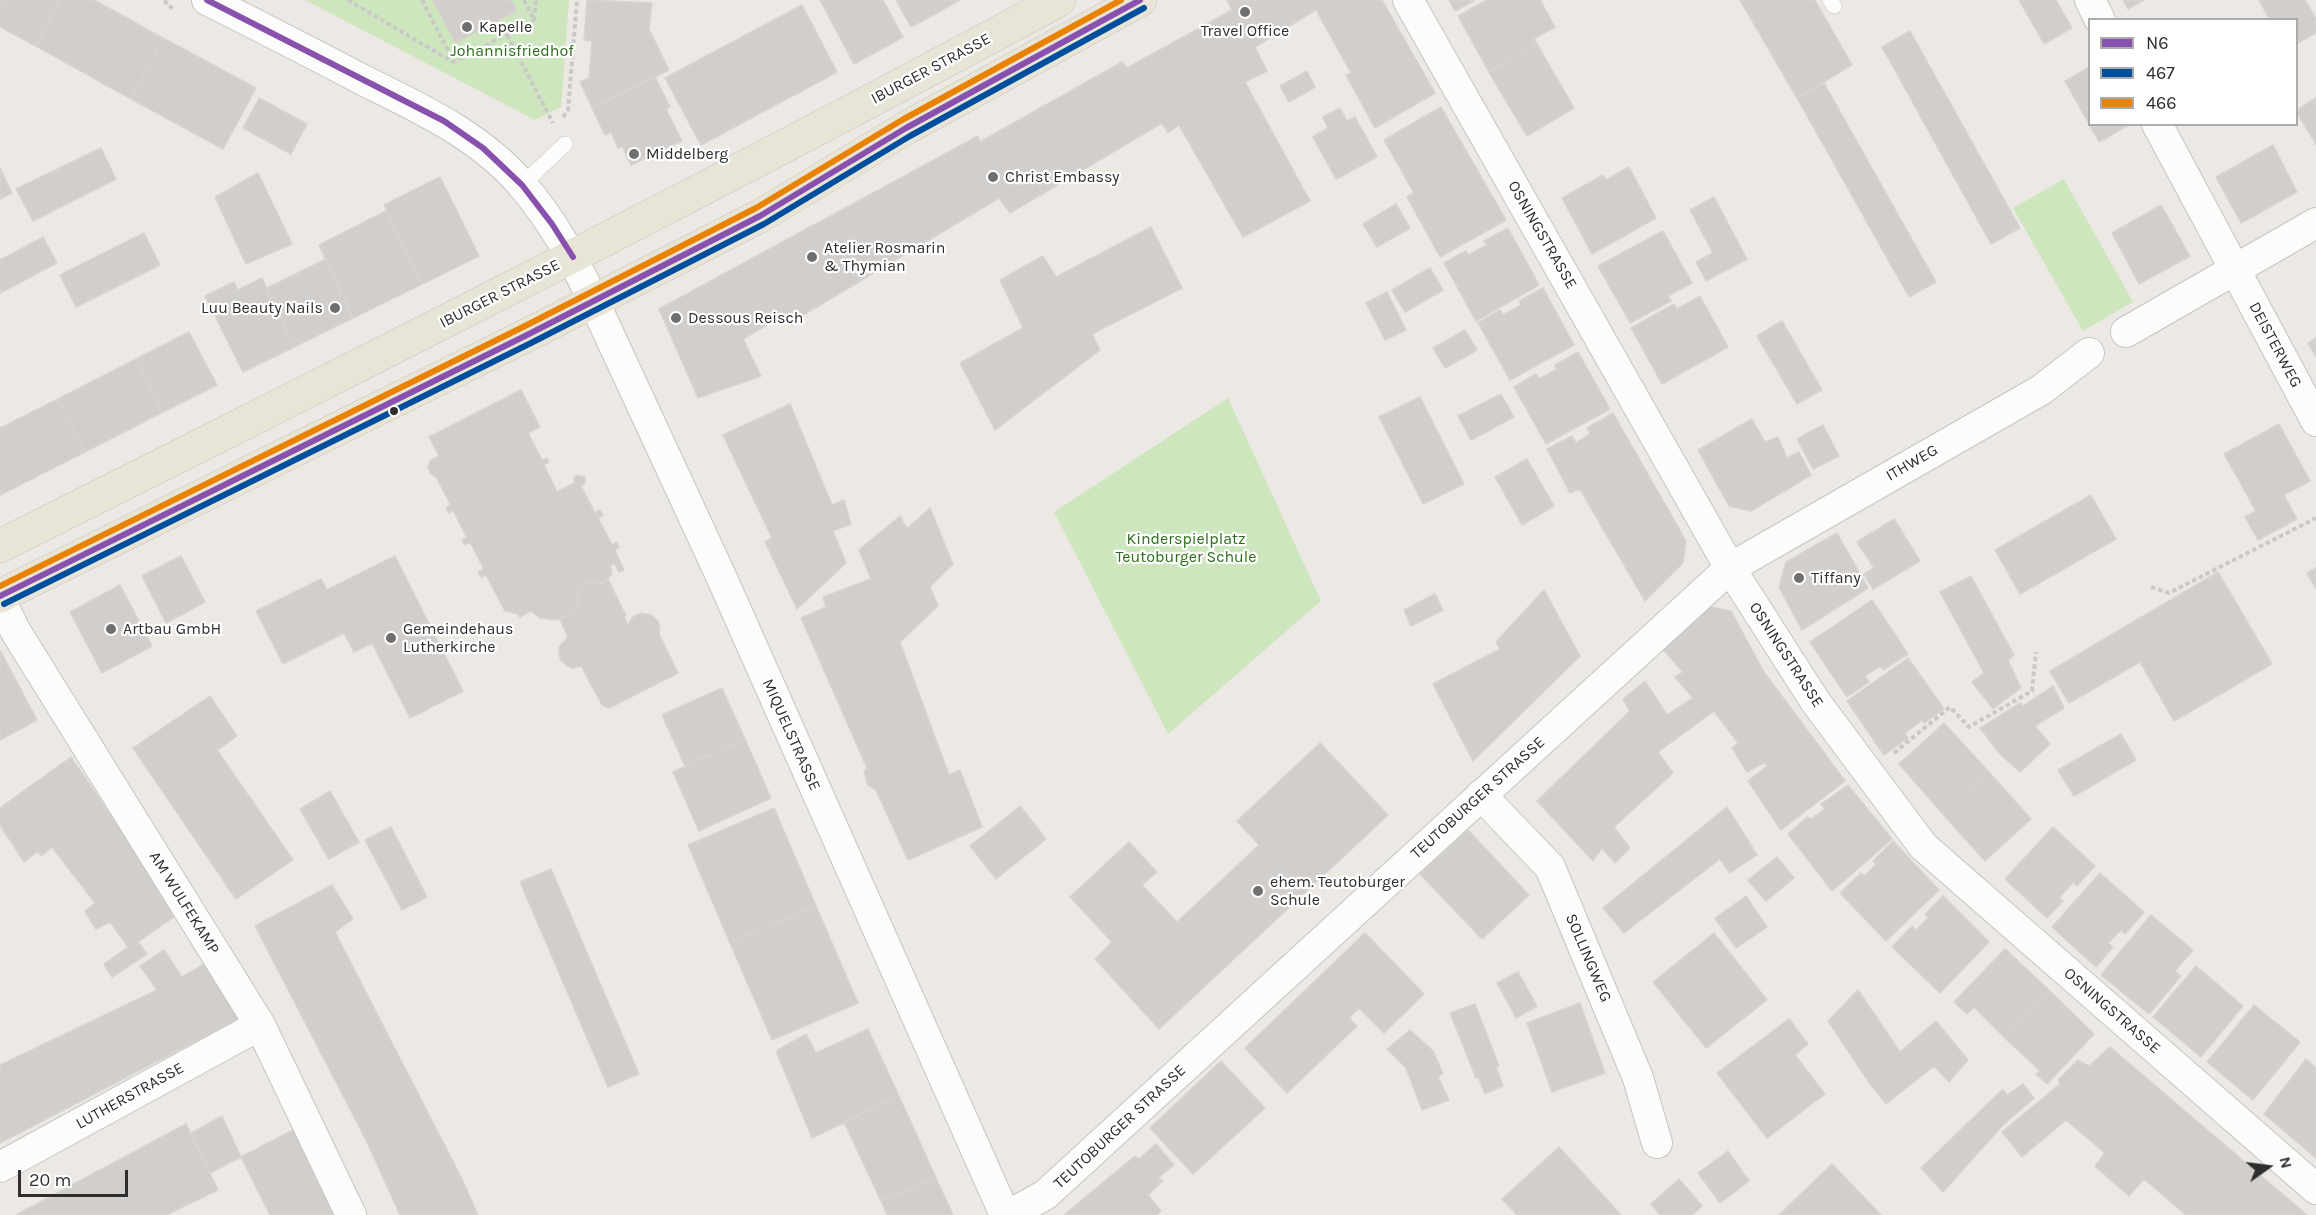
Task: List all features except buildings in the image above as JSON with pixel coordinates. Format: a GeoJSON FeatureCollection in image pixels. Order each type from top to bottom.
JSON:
{"type":"FeatureCollection","features":[{"type":"Feature","properties":{"kind":"main road","name":"IBURGER STRASSE"},"geometry":{"type":"LineString","coordinates":[[0,546],[573,257],[846,115],[1059,0]]}},
{"type":"Feature","properties":{"kind":"main road"},"geometry":{"type":"LineString","coordinates":[[0,598],[594,302],[760,216],[906,128],[1140,0]]}},
{"type":"Feature","properties":{"kind":"street","name":"MIQUELSTRASSE"},"geometry":{"type":"LineString","coordinates":[[207,0],[444,121],[483,148],[522,185],[552,224],[573,257],[724,585],[1007,1215]]}},
{"type":"Feature","properties":{"kind":"street","name":"OSNINGSTRASSE"},"geometry":{"type":"LineString","coordinates":[[1408,0],[1730,568],[1815,701],[1923,846],[2316,1189]]}},
{"type":"Feature","properties":{"kind":"street"},"geometry":{"type":"LineString","coordinates":[[2090,0],[2099,18]]}},
{"type":"Feature","properties":{"kind":"street","name":"DEISTERWEG"},"geometry":{"type":"LineString","coordinates":[[2158,126],[2316,421]]}},
{"type":"Feature","properties":{"kind":"street"},"geometry":{"type":"LineString","coordinates":[[2126,332],[2316,223]]}},
{"type":"Feature","properties":{"kind":"street","name":"ITHWEG"},"geometry":{"type":"LineString","coordinates":[[1730,568],[2041,390],[2089,353]]}},
{"type":"Feature","properties":{"kind":"street","name":"TEUTOBURGER STRASSE"},"geometry":{"type":"LineString","coordinates":[[1007,1215],[1046,1195],[1730,568]]}},
{"type":"Feature","properties":{"kind":"street","name":"AM WULFEKAMP"},"geometry":{"type":"LineString","coordinates":[[0,598],[16,632],[260,1025],[351,1215]]}},
{"type":"Feature","properties":{"kind":"street","name":"SOLLINGWEG"},"geometry":{"type":"LineString","coordinates":[[1481,795],[1550,867],[1638,1078],[1657,1143]]}},
{"type":"Feature","properties":{"kind":"street","name":"LUTHERSTRASSE"},"geometry":{"type":"LineString","coordinates":[[0,1167],[260,1025]]}},
{"type":"Feature","properties":{"kind":"lane"},"geometry":{"type":"LineString","coordinates":[[522,185],[565,144]]}},
{"type":"Feature","properties":{"kind":"path"},"geometry":{"type":"LineString","coordinates":[[348,0],[454,62]]}},
{"type":"Feature","properties":{"kind":"path"},"geometry":{"type":"LineString","coordinates":[[422,0],[454,62]]}},
{"type":"Feature","properties":{"kind":"path"},"geometry":{"type":"LineString","coordinates":[[524,0],[534,20]]}},
{"type":"Feature","properties":{"kind":"path"},"geometry":{"type":"LineString","coordinates":[[534,20],[536,0]]}},
{"type":"Feature","properties":{"kind":"path"},"geometry":{"type":"LineString","coordinates":[[556,129],[568,111],[577,0]]}},
{"type":"Feature","properties":{"kind":"path"},"geometry":{"type":"LineString","coordinates":[[454,62],[534,20]]}},
{"type":"Feature","properties":{"kind":"path"},"geometry":{"type":"LineString","coordinates":[[507,35],[565,144]]}},
{"type":"Feature","properties":{"kind":"path"},"geometry":{"type":"LineString","coordinates":[[2151,587],[2169,593],[2316,518]]}},
{"type":"Feature","properties":{"kind":"path"},"geometry":{"type":"LineString","coordinates":[[1869,774],[1950,707],[1969,727],[2032,691],[2036,652]]}},
{"type":"Feature","properties":{"kind":"green space","name":"Johannisfriedhof"},"geometry":{"type":"Polygon","coordinates":[[[305,0],[569,0],[561,107],[535,120],[305,0]]]}},
{"type":"Feature","properties":{"kind":"green space"},"geometry":{"type":"Polygon","coordinates":[[[2064,179],[2133,302],[2083,331],[2013,208],[2064,179]]]}},
{"type":"Feature","properties":{"kind":"green space","name":"Kinderspielplatz Teutoburger Schule"},"geometry":{"type":"Polygon","coordinates":[[[1228,398],[1321,601],[1168,734],[1054,512],[1228,398]]]}},
{"type":"Feature","properties":{"kind":"transit line","name":"N6"},"geometry":{"type":"LineString","coordinates":[[207,0],[444,121],[483,148],[522,185],[552,224],[573,257]]}},
{"type":"Feature","properties":{"kind":"transit line","name":"466"},"geometry":{"type":"LineString","coordinates":[[0,586],[523,327],[756,208],[902,120],[1121,0]]}},
{"type":"Feature","properties":{"kind":"transit line","name":"N6"},"geometry":{"type":"LineString","coordinates":[[0,596],[527,335],[760,216],[906,128],[1140,0]]}},
{"type":"Feature","properties":{"kind":"transit line","name":"467"},"geometry":{"type":"LineString","coordinates":[[4,604],[531,343],[764,224],[910,136],[1144,8]]}},
{"type":"Feature","properties":{"kind":"place","name":"Travel Office"},"geometry":{"type":"Point","coordinates":[1245,12]}},
{"type":"Feature","properties":{"kind":"place","name":"Kapelle"},"geometry":{"type":"Point","coordinates":[467,27]}},
{"type":"Feature","properties":{"kind":"place","name":"Middelberg"},"geometry":{"type":"Point","coordinates":[634,154]}},
{"type":"Feature","properties":{"kind":"place","name":"Christ Embassy"},"geometry":{"type":"Point","coordinates":[993,177]}},
{"type":"Feature","properties":{"kind":"place","name":"Atelier Rosmarin & Thymian"},"geometry":{"type":"Point","coordinates":[812,257]}},
{"type":"Feature","properties":{"kind":"place","name":"Luu Beauty Nails"},"geometry":{"type":"Point","coordinates":[335,308]}},
{"type":"Feature","properties":{"kind":"place","name":"Dessous Reisch"},"geometry":{"type":"Point","coordinates":[676,318]}},
{"type":"Feature","properties":{"kind":"place","name":"Tiffany"},"geometry":{"type":"Point","coordinates":[1799,578]}},
{"type":"Feature","properties":{"kind":"place","name":"Artbau GmbH"},"geometry":{"type":"Point","coordinates":[111,629]}},
{"type":"Feature","properties":{"kind":"place","name":"Gemeindehaus Lutherkirche"},"geometry":{"type":"Point","coordinates":[391,638]}},
{"type":"Feature","properties":{"kind":"place","name":"ehem. Teutoburger Schule"},"geometry":{"type":"Point","coordinates":[1258,891]}}]}
